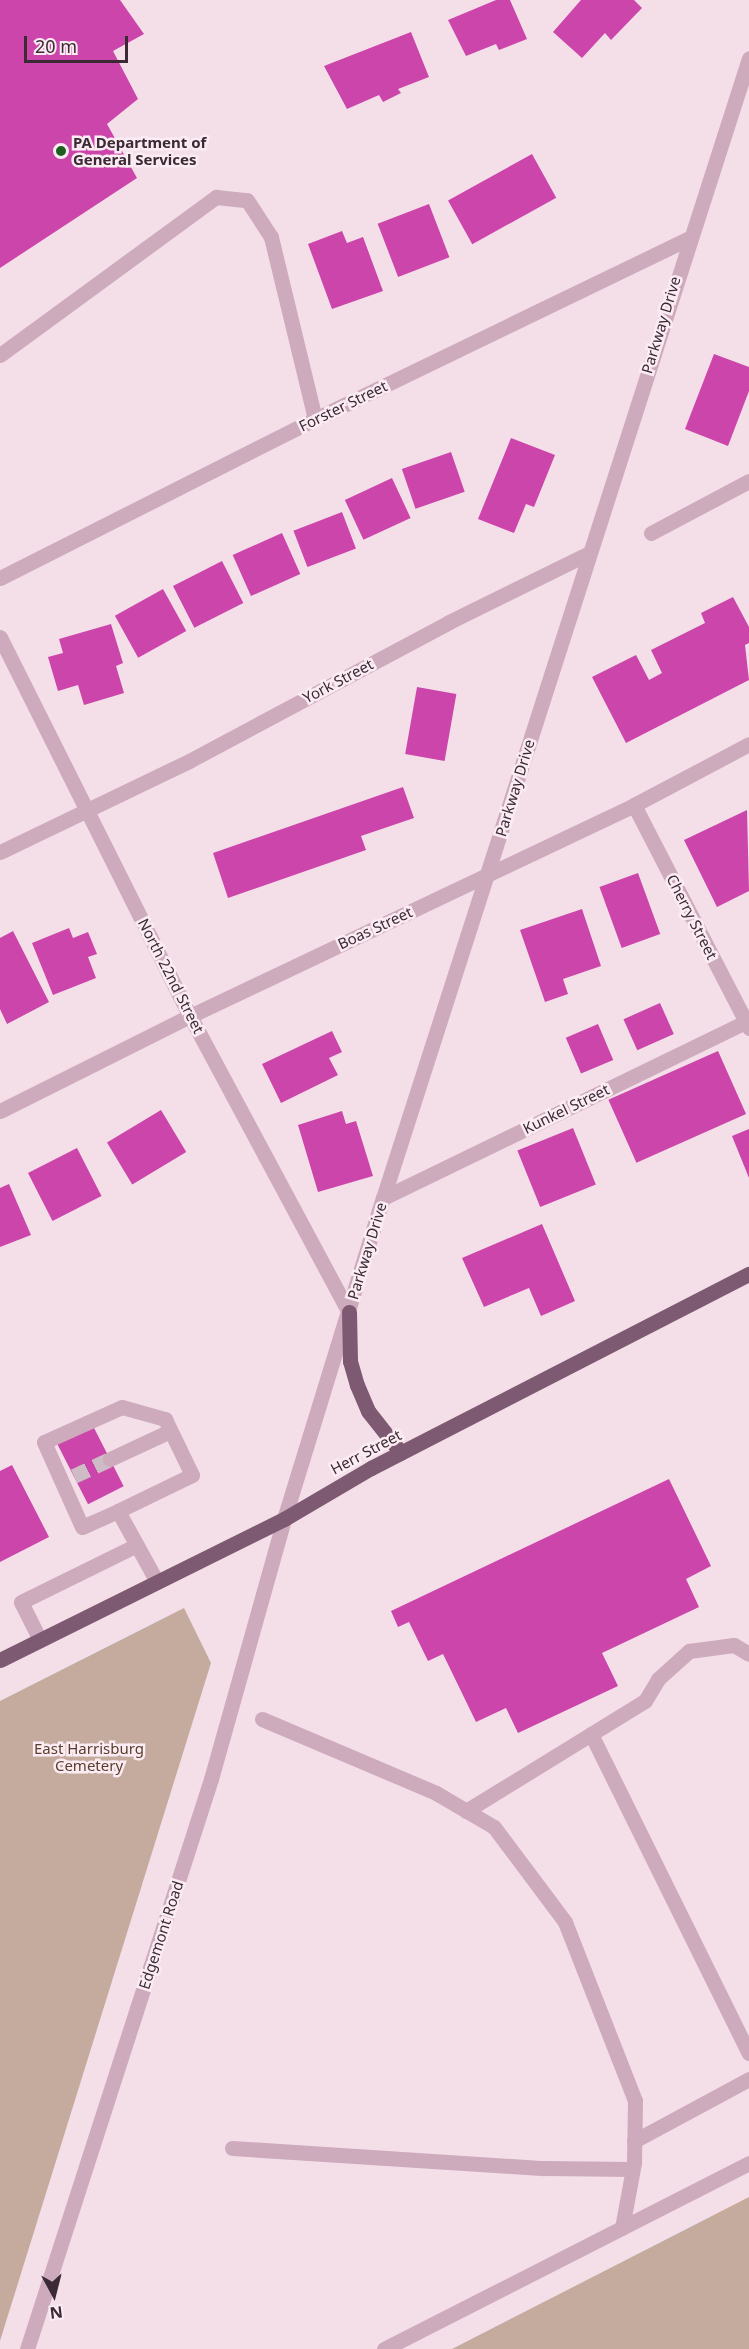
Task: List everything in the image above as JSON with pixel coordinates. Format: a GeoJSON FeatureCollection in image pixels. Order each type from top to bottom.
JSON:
{"type":"FeatureCollection","features":[{"type":"Feature","properties":{"kind":"main road","name":"Herr Street"},"geometry":{"type":"LineString","coordinates":[[0,1660],[284,1519],[401,1453],[749,1274]]}},
{"type":"Feature","properties":{"kind":"main road"},"geometry":{"type":"LineString","coordinates":[[349,1312],[350,1360],[357,1385],[368,1411],[401,1453]]}},
{"type":"Feature","properties":{"kind":"street","name":"Parkway Drive"},"geometry":{"type":"LineString","coordinates":[[284,1519],[383,1198],[489,874],[688,239],[749,58]]}},
{"type":"Feature","properties":{"kind":"street"},"geometry":{"type":"LineString","coordinates":[[0,355],[216,197],[247,200],[271,237],[315,419]]}},
{"type":"Feature","properties":{"kind":"street","name":"Forster Street"},"geometry":{"type":"LineString","coordinates":[[0,578],[315,419],[688,239]]}},
{"type":"Feature","properties":{"kind":"street"},"geometry":{"type":"LineString","coordinates":[[651,533],[749,481]]}},
{"type":"Feature","properties":{"kind":"street","name":"York Street"},"geometry":{"type":"LineString","coordinates":[[0,852],[88,812],[449,622],[590,553]]}},
{"type":"Feature","properties":{"kind":"street","name":"North 22nd Street"},"geometry":{"type":"LineString","coordinates":[[0,637],[190,1016],[349,1312]]}},
{"type":"Feature","properties":{"kind":"street","name":"Boas Street"},"geometry":{"type":"LineString","coordinates":[[0,1111],[190,1016],[634,805],[749,744]]}},
{"type":"Feature","properties":{"kind":"street","name":"Cherry Street"},"geometry":{"type":"LineString","coordinates":[[634,805],[748,1023]]}},
{"type":"Feature","properties":{"kind":"street","name":"Kunkel Street"},"geometry":{"type":"LineString","coordinates":[[383,1198],[748,1023]]}},
{"type":"Feature","properties":{"kind":"street"},"geometry":{"type":"LineString","coordinates":[[122,1407],[165,1419],[171,1431],[192,1475],[82,1527],[68,1479],[44,1442],[122,1407]]}},
{"type":"Feature","properties":{"kind":"street"},"geometry":{"type":"LineString","coordinates":[[110,1459],[171,1431]]}},
{"type":"Feature","properties":{"kind":"street"},"geometry":{"type":"LineString","coordinates":[[118,1511],[157,1582]]}},
{"type":"Feature","properties":{"kind":"street","name":"Edgemont Road"},"geometry":{"type":"LineString","coordinates":[[27,2349],[212,1779],[284,1519]]}},
{"type":"Feature","properties":{"kind":"street"},"geometry":{"type":"LineString","coordinates":[[40,1640],[21,1602],[137,1545]]}},
{"type":"Feature","properties":{"kind":"street"},"geometry":{"type":"LineString","coordinates":[[466,1811],[645,1701],[658,1679],[689,1651],[734,1645],[749,1654]]}},
{"type":"Feature","properties":{"kind":"street"},"geometry":{"type":"LineString","coordinates":[[262,1719],[436,1793],[494,1827],[565,1922],[635,2102],[633,2169],[622,2228]]}},
{"type":"Feature","properties":{"kind":"street"},"geometry":{"type":"LineString","coordinates":[[591,1734],[749,2053]]}},
{"type":"Feature","properties":{"kind":"street"},"geometry":{"type":"LineString","coordinates":[[634,2141],[749,2079]]}},
{"type":"Feature","properties":{"kind":"street"},"geometry":{"type":"LineString","coordinates":[[232,2148],[544,2168],[633,2169]]}},
{"type":"Feature","properties":{"kind":"street"},"geometry":{"type":"LineString","coordinates":[[384,2349],[749,2163]]}},
{"type":"Feature","properties":{"kind":"green space","name":"East Harrisburg Cemetery"},"geometry":{"type":"Polygon","coordinates":[[[184,1608],[211,1663],[0,2341],[0,1701],[184,1608]]]}},
{"type":"Feature","properties":{"kind":"green space"},"geometry":{"type":"Polygon","coordinates":[[[749,2197],[749,2349],[452,2349],[749,2197]]]}},
{"type":"Feature","properties":{"kind":"building","name":"PA Department of General Services"},"geometry":{"type":"Polygon","coordinates":[[[0,0],[120,0],[144,34],[113,51],[138,99],[107,124],[137,178],[0,268],[0,0]]]}},
{"type":"Feature","properties":{"kind":"building"},"geometry":{"type":"Polygon","coordinates":[[[496,0],[510,0],[527,39],[499,50],[496,44],[466,56],[448,20],[496,0]]]}},
{"type":"Feature","properties":{"kind":"building"},"geometry":{"type":"Polygon","coordinates":[[[581,0],[634,0],[642,8],[611,40],[605,33],[582,58],[553,32],[581,0]]]}},
{"type":"Feature","properties":{"kind":"building"},"geometry":{"type":"Polygon","coordinates":[[[411,32],[429,77],[398,89],[401,93],[383,102],[379,95],[347,109],[324,66],[411,32]]]}},
{"type":"Feature","properties":{"kind":"building"},"geometry":{"type":"Polygon","coordinates":[[[532,154],[556,198],[472,244],[448,201],[532,154]]]}},
{"type":"Feature","properties":{"kind":"building"},"geometry":{"type":"Polygon","coordinates":[[[429,204],[449,257],[398,277],[378,224],[429,204]]]}},
{"type":"Feature","properties":{"kind":"building"},"geometry":{"type":"Polygon","coordinates":[[[342,231],[347,243],[363,237],[383,291],[332,309],[308,244],[342,231]]]}},
{"type":"Feature","properties":{"kind":"building"},"geometry":{"type":"Polygon","coordinates":[[[714,354],[749,367],[749,391],[728,446],[685,429],[714,354]]]}},
{"type":"Feature","properties":{"kind":"building"},"geometry":{"type":"Polygon","coordinates":[[[511,438],[555,455],[534,507],[526,504],[514,533],[478,519],[511,438]]]}},
{"type":"Feature","properties":{"kind":"building"},"geometry":{"type":"Polygon","coordinates":[[[451,452],[465,492],[416,509],[402,469],[451,452]]]}},
{"type":"Feature","properties":{"kind":"building"},"geometry":{"type":"Polygon","coordinates":[[[392,478],[411,518],[363,540],[345,500],[392,478]]]}},
{"type":"Feature","properties":{"kind":"building"},"geometry":{"type":"Polygon","coordinates":[[[342,512],[356,548],[307,567],[293,531],[342,512]]]}},
{"type":"Feature","properties":{"kind":"building"},"geometry":{"type":"Polygon","coordinates":[[[282,533],[300,574],[251,596],[233,555],[282,533]]]}},
{"type":"Feature","properties":{"kind":"building"},"geometry":{"type":"Polygon","coordinates":[[[222,561],[243,603],[194,628],[173,586],[222,561]]]}},
{"type":"Feature","properties":{"kind":"building"},"geometry":{"type":"Polygon","coordinates":[[[163,589],[186,631],[138,658],[115,616],[163,589]]]}},
{"type":"Feature","properties":{"kind":"building"},"geometry":{"type":"Polygon","coordinates":[[[733,597],[749,627],[749,643],[745,645],[749,680],[626,743],[592,677],[636,655],[649,680],[662,673],[651,650],[705,623],[701,613],[733,597]]]}},
{"type":"Feature","properties":{"kind":"building"},"geometry":{"type":"Polygon","coordinates":[[[111,624],[123,663],[116,666],[124,693],[84,705],[78,685],[58,691],[48,657],[63,653],[59,639],[111,624]]]}},
{"type":"Feature","properties":{"kind":"building"},"geometry":{"type":"Polygon","coordinates":[[[417,687],[456,694],[445,761],[405,754],[417,687]]]}},
{"type":"Feature","properties":{"kind":"building"},"geometry":{"type":"Polygon","coordinates":[[[403,787],[414,818],[361,836],[366,850],[228,898],[213,853],[403,787]]]}},
{"type":"Feature","properties":{"kind":"building"},"geometry":{"type":"Polygon","coordinates":[[[747,810],[749,891],[717,907],[684,840],[747,810]]]}},
{"type":"Feature","properties":{"kind":"building"},"geometry":{"type":"Polygon","coordinates":[[[638,873],[660,934],[622,948],[599,887],[638,873]]]}},
{"type":"Feature","properties":{"kind":"building"},"geometry":{"type":"Polygon","coordinates":[[[582,909],[601,966],[563,979],[568,994],[545,1002],[520,930],[582,909]]]}},
{"type":"Feature","properties":{"kind":"building"},"geometry":{"type":"Polygon","coordinates":[[[69,928],[73,938],[88,932],[97,954],[88,957],[96,978],[53,995],[32,943],[69,928]]]}},
{"type":"Feature","properties":{"kind":"building"},"geometry":{"type":"Polygon","coordinates":[[[13,931],[49,1002],[7,1024],[0,1009],[0,938],[13,931]]]}},
{"type":"Feature","properties":{"kind":"building"},"geometry":{"type":"Polygon","coordinates":[[[660,1003],[674,1034],[637,1050],[623,1019],[660,1003]]]}},
{"type":"Feature","properties":{"kind":"building"},"geometry":{"type":"Polygon","coordinates":[[[598,1024],[613,1060],[581,1074],[566,1038],[598,1024]]]}},
{"type":"Feature","properties":{"kind":"building"},"geometry":{"type":"Polygon","coordinates":[[[332,1031],[342,1052],[329,1058],[338,1075],[281,1103],[262,1064],[332,1031]]]}},
{"type":"Feature","properties":{"kind":"building"},"geometry":{"type":"Polygon","coordinates":[[[718,1051],[746,1114],[636,1163],[608,1100],[718,1051]]]}},
{"type":"Feature","properties":{"kind":"building"},"geometry":{"type":"Polygon","coordinates":[[[161,1110],[186,1152],[132,1184],[107,1142],[161,1110]]]}},
{"type":"Feature","properties":{"kind":"building"},"geometry":{"type":"Polygon","coordinates":[[[342,1111],[346,1124],[356,1121],[373,1176],[318,1192],[298,1125],[342,1111]]]}},
{"type":"Feature","properties":{"kind":"building"},"geometry":{"type":"Polygon","coordinates":[[[573,1128],[596,1185],[540,1207],[517,1150],[573,1128]]]}},
{"type":"Feature","properties":{"kind":"building"},"geometry":{"type":"Polygon","coordinates":[[[749,1129],[749,1178],[732,1136],[749,1129]]]}},
{"type":"Feature","properties":{"kind":"building"},"geometry":{"type":"Polygon","coordinates":[[[77,1148],[102,1196],[53,1221],[28,1173],[77,1148]]]}},
{"type":"Feature","properties":{"kind":"building"},"geometry":{"type":"Polygon","coordinates":[[[9,1184],[31,1235],[0,1247],[0,1188],[9,1184]]]}},
{"type":"Feature","properties":{"kind":"building"},"geometry":{"type":"Polygon","coordinates":[[[542,1224],[575,1301],[541,1316],[529,1288],[484,1307],[462,1258],[542,1224]]]}},
{"type":"Feature","properties":{"kind":"building"},"geometry":{"type":"Polygon","coordinates":[[[91,1422],[124,1486],[88,1504],[55,1440],[91,1422]]]}},
{"type":"Feature","properties":{"kind":"building"},"geometry":{"type":"Polygon","coordinates":[[[12,1465],[49,1537],[0,1562],[0,1471],[12,1465]]]}},
{"type":"Feature","properties":{"kind":"building"},"geometry":{"type":"Polygon","coordinates":[[[669,1479],[711,1566],[686,1579],[699,1607],[602,1653],[618,1686],[518,1733],[506,1708],[476,1722],[443,1654],[428,1661],[409,1622],[398,1627],[391,1611],[669,1479]]]}},
{"type":"Feature","properties":{"kind":"tunnel"},"geometry":{"type":"LineString","coordinates":[[74,1476],[110,1459]]}},
{"type":"Feature","properties":{"kind":"place","name":"PA Department of General Services"},"geometry":{"type":"Point","coordinates":[61,151]}}]}
